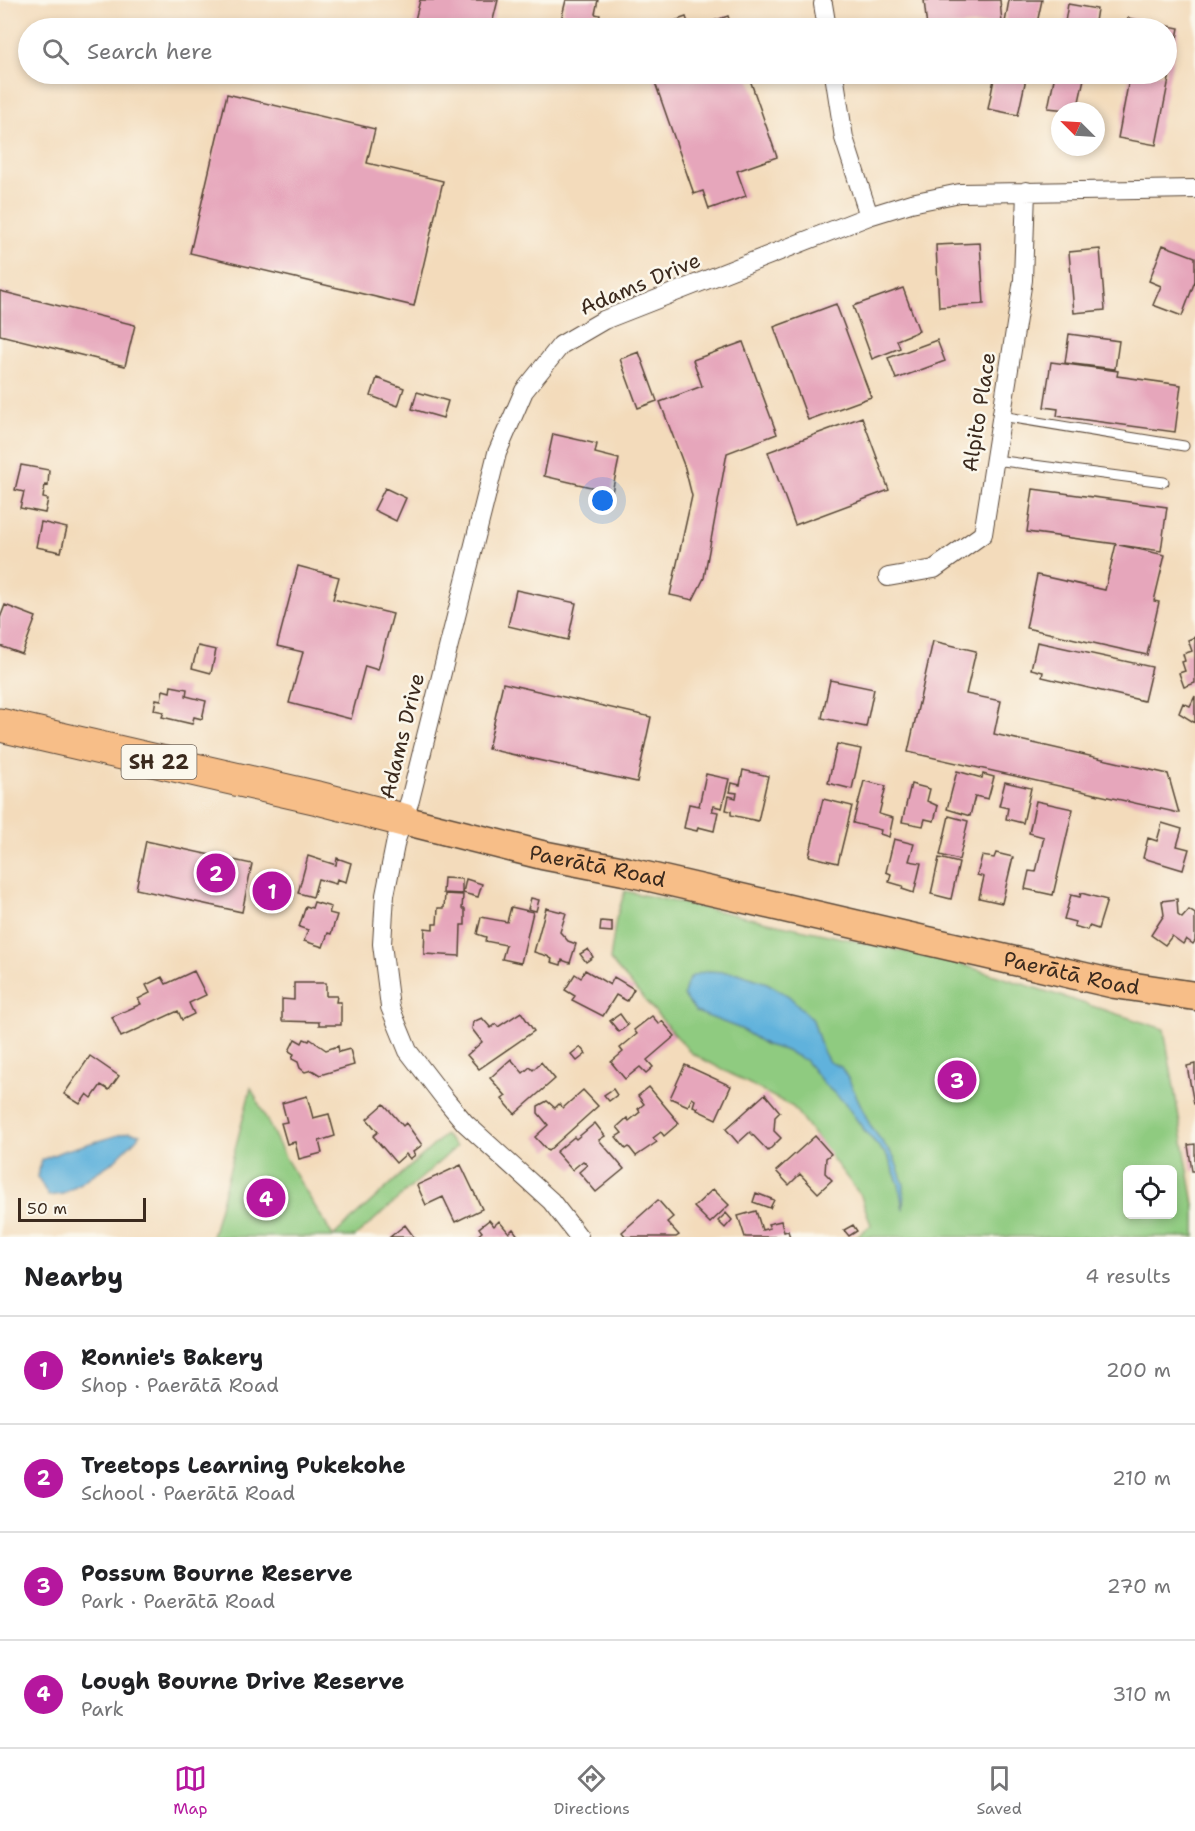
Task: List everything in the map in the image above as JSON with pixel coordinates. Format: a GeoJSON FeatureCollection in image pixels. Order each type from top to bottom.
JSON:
{"type":"FeatureCollection","features":[{"type":"Feature","properties":{"kind":"highway","name":"Paerātā Road"},"geometry":{"type":"LineString","coordinates":[[0,725],[307,795],[403,820]]}},
{"type":"Feature","properties":{"kind":"main road","name":"Paerātā Road"},"geometry":{"type":"LineString","coordinates":[[403,820],[542,855],[643,875],[1115,984],[1195,996]]}},
{"type":"Feature","properties":{"kind":"street"},"geometry":{"type":"LineString","coordinates":[[823,1],[826,18]]}},
{"type":"Feature","properties":{"kind":"street"},"geometry":{"type":"LineString","coordinates":[[836,84],[844,138],[869,216]]}},
{"type":"Feature","properties":{"kind":"street","name":"Adams Drive"},"geometry":{"type":"LineString","coordinates":[[579,1237],[551,1201],[465,1123],[408,1051],[390,1007],[382,944],[385,895],[396,840],[410,800],[497,453],[524,391],[561,345],[604,320],[869,216],[911,203],[960,193],[1195,189]]}},
{"type":"Feature","properties":{"kind":"street","name":"Alpito Place"},"geometry":{"type":"LineString","coordinates":[[888,577],[934,569],[983,534],[1023,280],[1026,191]]}},
{"type":"Feature","properties":{"kind":"lane"},"geometry":{"type":"LineString","coordinates":[[1001,416],[1184,446]]}},
{"type":"Feature","properties":{"kind":"lane"},"geometry":{"type":"LineString","coordinates":[[994,460],[1164,482]]}},
{"type":"Feature","properties":{"kind":"green space"},"geometry":{"type":"Polygon","coordinates":[[[625,891],[957,963],[1164,1029],[1195,1211],[1195,1237],[856,1237],[871,1225],[861,1196],[793,1107],[691,1053],[610,960],[616,919],[625,891]]]}},
{"type":"Feature","properties":{"kind":"green space"},"geometry":{"type":"Polygon","coordinates":[[[251,1088],[286,1159],[333,1236],[445,1135],[456,1147],[355,1237],[212,1237],[251,1088]]]}},
{"type":"Feature","properties":{"kind":"water"},"geometry":{"type":"Polygon","coordinates":[[[709,971],[738,973],[767,983],[789,996],[813,1020],[822,1049],[829,1062],[841,1067],[871,1127],[894,1157],[904,1185],[903,1210],[899,1185],[888,1157],[864,1130],[844,1102],[825,1085],[805,1060],[766,1045],[741,1029],[696,1012],[684,996],[686,984],[694,975],[709,971]]]}},
{"type":"Feature","properties":{"kind":"water"},"geometry":{"type":"Polygon","coordinates":[[[129,1132],[141,1134],[113,1162],[63,1194],[48,1196],[38,1177],[41,1160],[63,1151],[129,1132]]]}},
{"type":"Feature","properties":{"kind":"building"},"geometry":{"type":"Polygon","coordinates":[[[420,0],[498,0],[494,18],[416,18],[420,0]]]}},
{"type":"Feature","properties":{"kind":"building"},"geometry":{"type":"Polygon","coordinates":[[[566,0],[598,0],[595,14],[600,15],[599,18],[562,18],[566,0]]]}},
{"type":"Feature","properties":{"kind":"building"},"geometry":{"type":"Polygon","coordinates":[[[924,0],[1000,0],[1002,18],[926,18],[924,0]]]}},
{"type":"Feature","properties":{"kind":"building"},"geometry":{"type":"Polygon","coordinates":[[[1009,0],[1042,0],[1038,18],[1006,18],[1009,0]]]}},
{"type":"Feature","properties":{"kind":"building"},"geometry":{"type":"Polygon","coordinates":[[[1068,4],[1097,9],[1096,18],[1066,18],[1068,4]]]}},
{"type":"Feature","properties":{"kind":"building"},"geometry":{"type":"Polygon","coordinates":[[[656,84],[751,84],[777,157],[737,171],[746,196],[709,209],[703,191],[694,194],[656,84]]]}},
{"type":"Feature","properties":{"kind":"building"},"geometry":{"type":"Polygon","coordinates":[[[993,84],[1025,84],[1018,115],[988,109],[993,84]]]}},
{"type":"Feature","properties":{"kind":"building"},"geometry":{"type":"Polygon","coordinates":[[[1053,84],[1083,84],[1079,102],[1051,102],[1051,108],[1048,108],[1053,84]]]}},
{"type":"Feature","properties":{"kind":"building"},"geometry":{"type":"Polygon","coordinates":[[[1128,84],[1168,84],[1156,145],[1118,138],[1128,84]]]}},
{"type":"Feature","properties":{"kind":"building"},"geometry":{"type":"Polygon","coordinates":[[[227,94],[375,129],[367,163],[443,181],[414,306],[190,253],[227,94]]]}},
{"type":"Feature","properties":{"kind":"building"},"geometry":{"type":"Polygon","coordinates":[[[980,243],[984,304],[939,307],[936,245],[980,243]]]}},
{"type":"Feature","properties":{"kind":"building"},"geometry":{"type":"Polygon","coordinates":[[[1163,245],[1195,257],[1195,281],[1182,316],[1153,305],[1161,286],[1149,281],[1163,245]]]}},
{"type":"Feature","properties":{"kind":"building"},"geometry":{"type":"Polygon","coordinates":[[[1100,249],[1105,310],[1074,313],[1069,252],[1100,249]]]}},
{"type":"Feature","properties":{"kind":"building"},"geometry":{"type":"Polygon","coordinates":[[[903,288],[919,331],[897,340],[900,348],[872,359],[853,306],[903,288]]]}},
{"type":"Feature","properties":{"kind":"building"},"geometry":{"type":"Polygon","coordinates":[[[0,291],[135,325],[125,366],[0,335],[0,291]]]}},
{"type":"Feature","properties":{"kind":"building"},"geometry":{"type":"Polygon","coordinates":[[[836,304],[871,397],[808,420],[774,327],[836,304]]]}},
{"type":"Feature","properties":{"kind":"building"},"geometry":{"type":"Polygon","coordinates":[[[1069,334],[1119,341],[1115,369],[1065,363],[1069,334]]]}},
{"type":"Feature","properties":{"kind":"building"},"geometry":{"type":"Polygon","coordinates":[[[937,340],[945,361],[896,379],[888,358],[937,340]]]}},
{"type":"Feature","properties":{"kind":"building"},"geometry":{"type":"Polygon","coordinates":[[[743,342],[777,434],[727,453],[704,578],[693,600],[670,595],[692,496],[685,468],[660,402],[702,386],[693,360],[743,342]]]}},
{"type":"Feature","properties":{"kind":"building"},"geometry":{"type":"Polygon","coordinates":[[[639,352],[657,401],[638,408],[620,359],[639,352]]]}},
{"type":"Feature","properties":{"kind":"building"},"geometry":{"type":"Polygon","coordinates":[[[1051,362],[1118,371],[1117,376],[1181,385],[1175,432],[1057,416],[1058,409],[1044,407],[1051,362]]]}},
{"type":"Feature","properties":{"kind":"building"},"geometry":{"type":"Polygon","coordinates":[[[377,378],[404,388],[398,406],[371,396],[377,378]]]}},
{"type":"Feature","properties":{"kind":"building"},"geometry":{"type":"Polygon","coordinates":[[[417,392],[448,401],[443,418],[412,409],[417,392]]]}},
{"type":"Feature","properties":{"kind":"building"},"geometry":{"type":"Polygon","coordinates":[[[862,417],[889,490],[795,525],[768,452],[862,417]]]}},
{"type":"Feature","properties":{"kind":"building"},"geometry":{"type":"Polygon","coordinates":[[[553,434],[597,444],[595,453],[619,459],[612,492],[544,476],[553,434]]]}},
{"type":"Feature","properties":{"kind":"building"},"geometry":{"type":"Polygon","coordinates":[[[21,465],[49,470],[48,486],[45,485],[43,498],[48,499],[45,513],[20,508],[24,492],[15,490],[21,465]]]}},
{"type":"Feature","properties":{"kind":"building"},"geometry":{"type":"Polygon","coordinates":[[[385,488],[406,498],[396,521],[374,510],[385,488]]]}},
{"type":"Feature","properties":{"kind":"building"},"geometry":{"type":"Polygon","coordinates":[[[1033,489],[1167,507],[1161,551],[1119,545],[1165,555],[1154,601],[1159,602],[1147,655],[1026,628],[1037,575],[1105,590],[1116,544],[1027,532],[1033,489]]]}},
{"type":"Feature","properties":{"kind":"building"},"geometry":{"type":"Polygon","coordinates":[[[41,522],[67,528],[61,552],[36,547],[41,522]]]}},
{"type":"Feature","properties":{"kind":"building"},"geometry":{"type":"Polygon","coordinates":[[[298,566],[339,577],[333,599],[393,614],[378,670],[365,666],[351,719],[289,703],[303,652],[277,646],[298,566]]]}},
{"type":"Feature","properties":{"kind":"building"},"geometry":{"type":"Polygon","coordinates":[[[516,590],[576,603],[568,640],[508,626],[516,590]]]}},
{"type":"Feature","properties":{"kind":"building"},"geometry":{"type":"Polygon","coordinates":[[[5,605],[36,617],[22,654],[0,646],[0,618],[5,605]]]}},
{"type":"Feature","properties":{"kind":"building"},"geometry":{"type":"Polygon","coordinates":[[[1195,637],[1195,683],[1184,687],[1179,673],[1185,671],[1182,662],[1185,661],[1183,654],[1192,651],[1188,640],[1195,637]]]}},
{"type":"Feature","properties":{"kind":"building"},"geometry":{"type":"Polygon","coordinates":[[[933,641],[976,651],[966,694],[1001,701],[994,734],[1168,774],[1179,813],[908,752],[933,641]]]}},
{"type":"Feature","properties":{"kind":"building"},"geometry":{"type":"Polygon","coordinates":[[[1037,642],[1152,667],[1144,701],[1042,677],[1043,672],[1031,669],[1037,642]]]}},
{"type":"Feature","properties":{"kind":"building"},"geometry":{"type":"Polygon","coordinates":[[[198,646],[216,650],[211,673],[192,668],[198,646]]]}},
{"type":"Feature","properties":{"kind":"building"},"geometry":{"type":"Polygon","coordinates":[[[830,680],[874,689],[866,727],[822,718],[830,680]]]}},
{"type":"Feature","properties":{"kind":"building"},"geometry":{"type":"Polygon","coordinates":[[[503,683],[651,717],[637,782],[488,749],[503,683]]]}},
{"type":"Feature","properties":{"kind":"building"},"geometry":{"type":"Polygon","coordinates":[[[171,686],[187,689],[186,696],[206,701],[202,719],[194,717],[192,724],[162,717],[164,712],[154,710],[156,699],[161,700],[163,690],[170,692],[171,686]]]}},
{"type":"Feature","properties":{"kind":"building"},"geometry":{"type":"Polygon","coordinates":[[[1195,696],[1195,723],[1179,713],[1183,703],[1190,706],[1195,696]]]}},
{"type":"Feature","properties":{"kind":"building"},"geometry":{"type":"Polygon","coordinates":[[[837,744],[861,749],[852,789],[828,783],[837,744]]]}},
{"type":"Feature","properties":{"kind":"building"},"geometry":{"type":"Polygon","coordinates":[[[743,770],[768,776],[758,821],[731,815],[731,811],[726,810],[729,796],[736,798],[737,793],[730,792],[732,783],[740,785],[743,770]]]}},
{"type":"Feature","properties":{"kind":"building"},"geometry":{"type":"Polygon","coordinates":[[[957,771],[982,778],[983,774],[994,777],[988,799],[975,796],[970,816],[947,809],[957,771]]]}},
{"type":"Feature","properties":{"kind":"building"},"geometry":{"type":"Polygon","coordinates":[[[706,774],[729,779],[722,808],[714,806],[712,811],[718,812],[714,831],[698,827],[697,831],[684,828],[689,804],[699,806],[706,774]]]}},
{"type":"Feature","properties":{"kind":"building"},"geometry":{"type":"Polygon","coordinates":[[[864,781],[886,786],[879,814],[893,818],[889,837],[880,834],[881,830],[853,823],[864,781]]]}},
{"type":"Feature","properties":{"kind":"building"},"geometry":{"type":"Polygon","coordinates":[[[1005,782],[1031,788],[1023,823],[1006,819],[1008,808],[999,806],[1005,782]]]}},
{"type":"Feature","properties":{"kind":"building"},"geometry":{"type":"Polygon","coordinates":[[[911,784],[930,789],[927,801],[938,806],[934,821],[925,819],[923,826],[902,822],[911,784]]]}},
{"type":"Feature","properties":{"kind":"building"},"geometry":{"type":"Polygon","coordinates":[[[823,799],[852,806],[838,863],[809,856],[823,799]]]}},
{"type":"Feature","properties":{"kind":"building"},"geometry":{"type":"Polygon","coordinates":[[[1036,801],[1073,809],[1053,895],[1025,889],[1029,871],[1036,872],[1044,837],[1029,833],[1036,801]]]}},
{"type":"Feature","properties":{"kind":"building"},"geometry":{"type":"Polygon","coordinates":[[[949,816],[968,821],[959,860],[940,855],[949,816]]]}},
{"type":"Feature","properties":{"kind":"building"},"geometry":{"type":"Polygon","coordinates":[[[1162,823],[1182,829],[1177,846],[1189,849],[1183,870],[1143,858],[1148,838],[1157,841],[1162,823]]]}},
{"type":"Feature","properties":{"kind":"building"},"geometry":{"type":"Polygon","coordinates":[[[894,839],[914,844],[909,861],[921,863],[914,893],[902,889],[903,886],[889,882],[891,874],[886,872],[894,839]]]}},
{"type":"Feature","properties":{"kind":"building"},"geometry":{"type":"Polygon","coordinates":[[[146,841],[252,864],[242,912],[136,889],[146,841]]]}},
{"type":"Feature","properties":{"kind":"building"},"geometry":{"type":"Polygon","coordinates":[[[996,853],[1013,857],[1002,903],[979,898],[984,877],[977,875],[982,856],[994,858],[996,853]]]}},
{"type":"Feature","properties":{"kind":"building"},"geometry":{"type":"Polygon","coordinates":[[[308,856],[336,865],[337,858],[351,863],[346,882],[337,879],[336,884],[318,879],[313,897],[298,893],[308,856]]]}},
{"type":"Feature","properties":{"kind":"building"},"geometry":{"type":"Polygon","coordinates":[[[939,858],[959,863],[951,899],[931,894],[939,858]]]}},
{"type":"Feature","properties":{"kind":"building"},"geometry":{"type":"Polygon","coordinates":[[[444,878],[462,879],[462,894],[443,893],[444,878]]]}},
{"type":"Feature","properties":{"kind":"building"},"geometry":{"type":"Polygon","coordinates":[[[466,879],[482,884],[478,897],[463,893],[466,879]]]}},
{"type":"Feature","properties":{"kind":"building"},"geometry":{"type":"Polygon","coordinates":[[[1081,893],[1107,900],[1098,929],[1089,926],[1087,930],[1074,926],[1075,922],[1064,919],[1071,895],[1080,897],[1081,893]]]}},
{"type":"Feature","properties":{"kind":"building"},"geometry":{"type":"Polygon","coordinates":[[[445,894],[463,895],[462,909],[465,909],[465,925],[461,925],[460,956],[424,954],[425,928],[433,929],[433,924],[437,924],[438,908],[444,908],[445,894]]]}},
{"type":"Feature","properties":{"kind":"building"},"geometry":{"type":"Polygon","coordinates":[[[531,898],[539,900],[536,911],[528,909],[531,898]]]}},
{"type":"Feature","properties":{"kind":"building"},"geometry":{"type":"Polygon","coordinates":[[[1177,899],[1178,915],[1182,918],[1189,910],[1195,914],[1193,944],[1186,939],[1183,944],[1172,936],[1165,945],[1151,935],[1164,915],[1162,901],[1177,899]]]}},
{"type":"Feature","properties":{"kind":"building"},"geometry":{"type":"Polygon","coordinates":[[[314,902],[331,907],[329,913],[337,915],[331,934],[328,933],[323,947],[304,941],[308,930],[299,927],[306,906],[312,908],[314,902]]]}},
{"type":"Feature","properties":{"kind":"building"},"geometry":{"type":"Polygon","coordinates":[[[511,907],[533,912],[521,963],[502,959],[506,945],[485,941],[486,937],[477,934],[481,917],[507,922],[511,907]]]}},
{"type":"Feature","properties":{"kind":"building"},"geometry":{"type":"Polygon","coordinates":[[[546,908],[566,913],[560,932],[568,941],[576,944],[570,963],[562,960],[561,965],[551,962],[552,959],[547,956],[534,952],[546,908]]]}},
{"type":"Feature","properties":{"kind":"building"},"geometry":{"type":"Polygon","coordinates":[[[601,921],[612,922],[612,932],[600,931],[601,921]]]}},
{"type":"Feature","properties":{"kind":"building"},"geometry":{"type":"Polygon","coordinates":[[[588,949],[593,957],[586,962],[580,954],[588,949]]]}},
{"type":"Feature","properties":{"kind":"building"},"geometry":{"type":"Polygon","coordinates":[[[585,970],[610,985],[614,977],[634,989],[627,1001],[616,995],[603,1016],[572,1000],[575,996],[565,990],[575,974],[581,978],[585,970]]]}},
{"type":"Feature","properties":{"kind":"building"},"geometry":{"type":"Polygon","coordinates":[[[194,971],[206,995],[189,1003],[194,1014],[182,1020],[178,1011],[121,1037],[112,1017],[141,1004],[138,999],[150,993],[146,985],[162,977],[166,984],[194,971]]]}},
{"type":"Feature","properties":{"kind":"building"},"geometry":{"type":"Polygon","coordinates":[[[294,983],[326,983],[326,996],[337,996],[336,1002],[341,1002],[341,1025],[282,1021],[282,999],[294,1000],[294,983]]]}},
{"type":"Feature","properties":{"kind":"building"},"geometry":{"type":"Polygon","coordinates":[[[521,1012],[534,1031],[479,1069],[467,1055],[482,1042],[472,1029],[473,1022],[482,1018],[491,1028],[496,1024],[498,1027],[521,1012]]]}},
{"type":"Feature","properties":{"kind":"building"},"geometry":{"type":"Polygon","coordinates":[[[620,1014],[628,1025],[619,1032],[610,1021],[620,1014]]]}},
{"type":"Feature","properties":{"kind":"building"},"geometry":{"type":"Polygon","coordinates":[[[652,1016],[659,1024],[662,1021],[675,1036],[647,1060],[653,1067],[646,1073],[640,1067],[625,1079],[611,1062],[623,1052],[620,1048],[637,1034],[634,1030],[652,1016]]]}},
{"type":"Feature","properties":{"kind":"building"},"geometry":{"type":"Polygon","coordinates":[[[295,1039],[302,1043],[304,1039],[309,1041],[310,1039],[326,1050],[338,1046],[339,1052],[350,1049],[354,1065],[320,1075],[312,1070],[305,1072],[300,1068],[298,1062],[292,1059],[294,1054],[289,1051],[295,1039]]]}},
{"type":"Feature","properties":{"kind":"building"},"geometry":{"type":"Polygon","coordinates":[[[580,1047],[586,1054],[577,1061],[571,1054],[580,1047]]]}},
{"type":"Feature","properties":{"kind":"building"},"geometry":{"type":"Polygon","coordinates":[[[90,1056],[119,1076],[109,1090],[101,1085],[92,1098],[87,1094],[80,1104],[64,1094],[90,1056]]]}},
{"type":"Feature","properties":{"kind":"building"},"geometry":{"type":"Polygon","coordinates":[[[511,1059],[523,1073],[530,1067],[533,1070],[541,1062],[555,1079],[515,1114],[502,1099],[506,1096],[490,1078],[511,1059]]]}},
{"type":"Feature","properties":{"kind":"building"},"geometry":{"type":"Polygon","coordinates":[[[1195,1064],[1195,1104],[1194,1104],[1187,1066],[1195,1064]]]}},
{"type":"Feature","properties":{"kind":"building"},"geometry":{"type":"Polygon","coordinates":[[[685,1065],[731,1086],[716,1119],[697,1110],[698,1108],[693,1106],[695,1100],[692,1098],[688,1106],[670,1098],[685,1065]]]}},
{"type":"Feature","properties":{"kind":"building"},"geometry":{"type":"Polygon","coordinates":[[[649,1087],[679,1123],[664,1136],[661,1132],[653,1138],[657,1142],[636,1156],[629,1147],[626,1149],[616,1137],[622,1133],[617,1127],[627,1118],[629,1121],[640,1112],[638,1109],[644,1104],[638,1096],[649,1087]]]}},
{"type":"Feature","properties":{"kind":"building"},"geometry":{"type":"Polygon","coordinates":[[[613,1089],[617,1095],[609,1101],[604,1095],[613,1089]]]}},
{"type":"Feature","properties":{"kind":"building"},"geometry":{"type":"Polygon","coordinates":[[[583,1090],[598,1106],[548,1151],[535,1137],[548,1125],[538,1113],[538,1106],[547,1101],[555,1108],[559,1104],[563,1108],[583,1090]]]}},
{"type":"Feature","properties":{"kind":"building"},"geometry":{"type":"Polygon","coordinates":[[[765,1094],[780,1112],[775,1117],[774,1131],[781,1138],[768,1151],[750,1132],[738,1143],[726,1129],[765,1094]]]}},
{"type":"Feature","properties":{"kind":"building"},"geometry":{"type":"Polygon","coordinates":[[[307,1096],[313,1118],[329,1114],[335,1136],[319,1141],[322,1153],[299,1159],[295,1142],[287,1144],[281,1123],[287,1122],[282,1103],[307,1096]]]}},
{"type":"Feature","properties":{"kind":"building"},"geometry":{"type":"Polygon","coordinates":[[[384,1104],[403,1126],[406,1123],[422,1145],[413,1152],[415,1155],[410,1159],[406,1154],[396,1163],[373,1136],[378,1132],[367,1119],[384,1104]]]}},
{"type":"Feature","properties":{"kind":"building"},"geometry":{"type":"Polygon","coordinates":[[[595,1123],[605,1136],[599,1140],[624,1169],[596,1192],[579,1172],[587,1165],[583,1161],[572,1170],[556,1152],[595,1123]]]}},
{"type":"Feature","properties":{"kind":"building"},"geometry":{"type":"Polygon","coordinates":[[[815,1136],[831,1154],[826,1158],[825,1173],[832,1180],[818,1193],[800,1174],[789,1185],[776,1171],[815,1136]]]}},
{"type":"Feature","properties":{"kind":"building"},"geometry":{"type":"Polygon","coordinates":[[[1195,1144],[1195,1171],[1192,1171],[1188,1145],[1195,1144]]]}},
{"type":"Feature","properties":{"kind":"building"},"geometry":{"type":"Polygon","coordinates":[[[461,1165],[482,1209],[455,1222],[443,1197],[426,1205],[417,1185],[461,1165]]]}},
{"type":"Feature","properties":{"kind":"building"},"geometry":{"type":"Polygon","coordinates":[[[713,1189],[729,1205],[710,1223],[694,1207],[713,1189]]]}},
{"type":"Feature","properties":{"kind":"building"},"geometry":{"type":"Polygon","coordinates":[[[756,1193],[774,1200],[770,1208],[753,1202],[756,1193]]]}},
{"type":"Feature","properties":{"kind":"building"},"geometry":{"type":"Polygon","coordinates":[[[658,1200],[673,1217],[667,1222],[679,1235],[676,1237],[626,1237],[622,1232],[658,1200]]]}},
{"type":"Feature","properties":{"kind":"building"},"geometry":{"type":"Polygon","coordinates":[[[756,1211],[762,1230],[770,1228],[768,1224],[781,1221],[784,1232],[788,1231],[790,1237],[745,1237],[738,1216],[756,1211]]]}},
{"type":"Feature","properties":{"kind":"building"},"geometry":{"type":"Polygon","coordinates":[[[726,1213],[732,1220],[725,1228],[718,1221],[726,1213]]]}},
{"type":"Feature","properties":{"kind":"building"},"geometry":{"type":"Polygon","coordinates":[[[489,1220],[494,1226],[499,1221],[509,1233],[513,1229],[519,1237],[476,1237],[482,1232],[479,1228],[489,1220]]]}},
{"type":"Feature","properties":{"kind":"building"},"geometry":{"type":"Polygon","coordinates":[[[405,1225],[414,1237],[390,1237],[405,1225]]]}},
{"type":"Feature","properties":{"kind":"building"},"geometry":{"type":"Polygon","coordinates":[[[853,1225],[857,1231],[849,1236],[844,1230],[853,1225]]]}},
{"type":"Feature","properties":{"kind":"place","name":"Treetops Learning Pukekohe"},"geometry":{"type":"Point","coordinates":[216,873]}},
{"type":"Feature","properties":{"kind":"place","name":"Ronnie's Bakery"},"geometry":{"type":"Point","coordinates":[272,891]}},
{"type":"Feature","properties":{"kind":"place","name":"Possum Bourne Reserve"},"geometry":{"type":"Point","coordinates":[957,1080]}},
{"type":"Feature","properties":{"kind":"place","name":"Lough Bourne Drive Reserve"},"geometry":{"type":"Point","coordinates":[266,1198]}}]}
